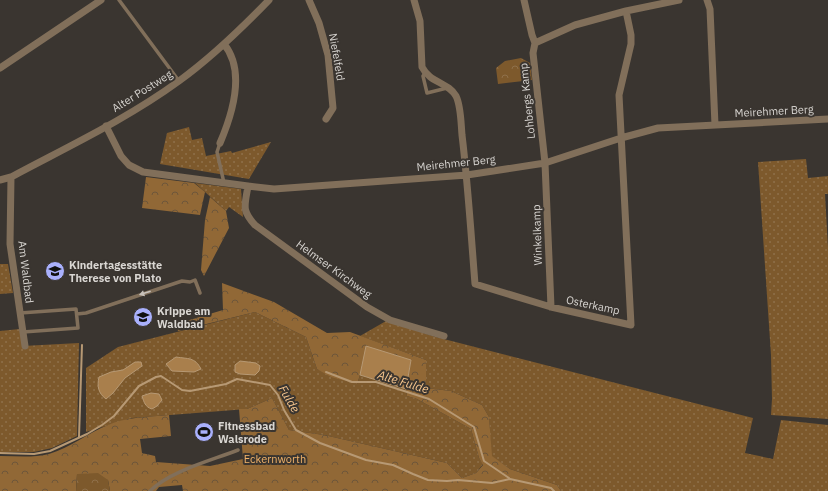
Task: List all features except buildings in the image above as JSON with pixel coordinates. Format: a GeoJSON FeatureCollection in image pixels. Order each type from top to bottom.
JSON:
{"type":"FeatureCollection","features":[{"type":"Feature","properties":{"kind":"street"},"geometry":{"type":"LineString","coordinates":[[0,68],[101,0]]}},
{"type":"Feature","properties":{"kind":"street","name":"Alter Postweg"},"geometry":{"type":"LineString","coordinates":[[0,180],[11,177],[144,105],[179,81],[224,44],[269,0]]}},
{"type":"Feature","properties":{"kind":"street","name":"Niefelfeld"},"geometry":{"type":"LineString","coordinates":[[309,0],[319,23],[328,55],[333,108],[326,119]]}},
{"type":"Feature","properties":{"kind":"street"},"geometry":{"type":"LineString","coordinates":[[414,0],[420,21],[421,64],[425,73],[437,82],[449,88],[454,93],[458,101],[467,175]]}},
{"type":"Feature","properties":{"kind":"street"},"geometry":{"type":"LineString","coordinates":[[535,43],[575,25],[626,11],[679,0]]}},
{"type":"Feature","properties":{"kind":"street"},"geometry":{"type":"LineString","coordinates":[[707,0],[710,9],[716,125]]}},
{"type":"Feature","properties":{"kind":"street","name":"Lohbergs Kamp"},"geometry":{"type":"LineString","coordinates":[[524,1],[535,43],[533,53],[545,163]]}},
{"type":"Feature","properties":{"kind":"street"},"geometry":{"type":"LineString","coordinates":[[621,138],[619,95],[631,44],[630,29],[626,11]]}},
{"type":"Feature","properties":{"kind":"street"},"geometry":{"type":"LineString","coordinates":[[220,143],[227,127],[236,86],[234,67],[230,51],[224,44]]}},
{"type":"Feature","properties":{"kind":"street","name":"Meirehmer Berg"},"geometry":{"type":"LineString","coordinates":[[106,126],[121,156],[129,165],[143,172],[209,184],[224,183],[274,189],[467,175],[545,163],[621,138],[658,128],[828,119]]}},
{"type":"Feature","properties":{"kind":"street","name":"Osterkamp"},"geometry":{"type":"LineString","coordinates":[[467,175],[474,284],[551,307],[631,324],[621,138]]}},
{"type":"Feature","properties":{"kind":"street","name":"Winkelkamp"},"geometry":{"type":"LineString","coordinates":[[545,163],[551,307]]}},
{"type":"Feature","properties":{"kind":"street","name":"Am Waldbad"},"geometry":{"type":"LineString","coordinates":[[11,177],[10,244],[24,346]]}},
{"type":"Feature","properties":{"kind":"street","name":"Helmser Kirchweg"},"geometry":{"type":"LineString","coordinates":[[248,186],[245,208],[246,213],[255,225],[367,307],[390,320],[444,336]]}},
{"type":"Feature","properties":{"kind":"lane"},"geometry":{"type":"LineString","coordinates":[[119,0],[179,81]]}},
{"type":"Feature","properties":{"kind":"lane"},"geometry":{"type":"LineString","coordinates":[[425,73],[423,76],[427,94],[449,88]]}},
{"type":"Feature","properties":{"kind":"lane"},"geometry":{"type":"LineString","coordinates":[[220,143],[217,152],[224,183]]}},
{"type":"Feature","properties":{"kind":"lane"},"geometry":{"type":"LineString","coordinates":[[76,314],[86,313],[182,281],[190,282],[195,280],[200,293]]}},
{"type":"Feature","properties":{"kind":"lane"},"geometry":{"type":"LineString","coordinates":[[20,313],[76,309],[78,328],[23,332]]}},
{"type":"Feature","properties":{"kind":"lane"},"geometry":{"type":"LineString","coordinates":[[150,491],[157,484],[176,473],[238,450]]}},
{"type":"Feature","properties":{"kind":"green space"},"geometry":{"type":"Polygon","coordinates":[[[521,58],[530,63],[532,80],[498,84],[496,68],[505,61],[521,58]]]}},
{"type":"Feature","properties":{"kind":"green space"},"geometry":{"type":"Polygon","coordinates":[[[189,127],[192,140],[202,138],[206,156],[231,151],[232,153],[271,142],[249,179],[160,164],[167,133],[189,127]]]}},
{"type":"Feature","properties":{"kind":"green space"},"geometry":{"type":"Polygon","coordinates":[[[806,159],[808,178],[828,176],[828,194],[825,194],[828,248],[828,419],[771,415],[771,355],[758,162],[806,159]]]}},
{"type":"Feature","properties":{"kind":"green space"},"geometry":{"type":"Polygon","coordinates":[[[146,177],[194,183],[205,192],[200,215],[142,208],[146,177]]]}},
{"type":"Feature","properties":{"kind":"green space"},"geometry":{"type":"Polygon","coordinates":[[[195,183],[241,189],[243,217],[229,207],[226,211],[195,183]]]}},
{"type":"Feature","properties":{"kind":"green space"},"geometry":{"type":"Polygon","coordinates":[[[210,197],[226,211],[229,228],[204,276],[201,270],[205,220],[210,197]]]}},
{"type":"Feature","properties":{"kind":"green space"},"geometry":{"type":"Polygon","coordinates":[[[0,264],[8,264],[13,293],[0,294],[0,264]]]}},
{"type":"Feature","properties":{"kind":"green space","name":"Eckernworth"},"geometry":{"type":"Polygon","coordinates":[[[222,283],[274,302],[327,333],[350,332],[426,360],[426,388],[451,391],[482,405],[489,417],[492,456],[510,469],[557,485],[561,491],[183,491],[182,485],[159,487],[156,491],[110,491],[108,480],[77,474],[76,491],[0,491],[0,456],[31,456],[49,454],[115,422],[138,418],[169,415],[171,436],[140,439],[142,453],[155,456],[156,462],[210,466],[243,459],[239,409],[247,409],[272,398],[289,430],[324,435],[447,463],[462,478],[476,473],[483,465],[479,458],[471,429],[417,399],[407,396],[406,389],[411,360],[360,375],[357,384],[331,377],[317,369],[306,337],[255,312],[178,331],[176,324],[223,310],[222,283]]]}},
{"type":"Feature","properties":{"kind":"green space"},"geometry":{"type":"Polygon","coordinates":[[[255,312],[306,337],[317,369],[357,384],[360,375],[406,389],[407,396],[417,399],[471,429],[479,458],[483,464],[476,473],[462,478],[447,463],[324,435],[289,430],[272,398],[247,409],[132,418],[86,432],[86,368],[118,347],[255,312]]]}},
{"type":"Feature","properties":{"kind":"green space"},"geometry":{"type":"Polygon","coordinates":[[[386,321],[436,337],[753,418],[745,453],[773,459],[781,420],[828,425],[828,491],[561,491],[557,485],[510,469],[491,456],[489,417],[482,405],[451,391],[426,388],[426,360],[360,336],[386,321]]]}},
{"type":"Feature","properties":{"kind":"green space"},"geometry":{"type":"Polygon","coordinates":[[[20,329],[23,346],[79,343],[77,436],[52,448],[34,452],[0,452],[0,331],[20,329]]]}},
{"type":"Feature","properties":{"kind":"green space"},"geometry":{"type":"Polygon","coordinates":[[[98,473],[108,480],[110,491],[76,491],[77,474],[98,473]]]}},
{"type":"Feature","properties":{"kind":"water"},"geometry":{"type":"Polygon","coordinates":[[[366,346],[411,360],[406,389],[360,375],[366,346]]]}},
{"type":"Feature","properties":{"kind":"water"},"geometry":{"type":"Polygon","coordinates":[[[176,357],[194,360],[201,369],[194,372],[172,371],[166,364],[176,357]]]}},
{"type":"Feature","properties":{"kind":"water"},"geometry":{"type":"Polygon","coordinates":[[[240,361],[256,363],[260,366],[259,371],[255,375],[240,374],[235,372],[235,365],[240,361]]]}},
{"type":"Feature","properties":{"kind":"water"},"geometry":{"type":"Polygon","coordinates":[[[135,362],[141,362],[142,366],[125,378],[106,399],[101,394],[99,389],[99,377],[111,372],[123,370],[135,362]]]}},
{"type":"Feature","properties":{"kind":"water"},"geometry":{"type":"Polygon","coordinates":[[[151,393],[159,394],[162,400],[152,409],[146,406],[142,396],[151,393]]]}},
{"type":"Feature","properties":{"kind":"waterway"},"geometry":{"type":"LineString","coordinates":[[79,437],[82,345]]}},
{"type":"Feature","properties":{"kind":"waterway","name":"Alte Fulde"},"geometry":{"type":"LineString","coordinates":[[326,372],[352,382],[376,382],[429,399],[474,427],[484,461],[509,478]]}},
{"type":"Feature","properties":{"kind":"waterway","name":"Fulde"},"geometry":{"type":"LineString","coordinates":[[0,453],[34,454],[50,451],[87,434],[114,416],[139,386],[156,377],[161,376],[182,390],[190,391],[226,384],[237,379],[270,385],[278,395],[284,410],[296,430],[320,443],[366,460],[393,465],[428,480],[458,480],[492,483],[510,479],[551,488],[554,491]]}},
{"type":"Feature","properties":{"kind":"place","name":"Kindertagesstätte Therese von Plato"},"geometry":{"type":"Point","coordinates":[55,271]}},
{"type":"Feature","properties":{"kind":"place","name":"Krippe am Waldbad"},"geometry":{"type":"Point","coordinates":[143,317]}},
{"type":"Feature","properties":{"kind":"place","name":"Fitnessbad Walsrode"},"geometry":{"type":"Point","coordinates":[204,432]}}]}
